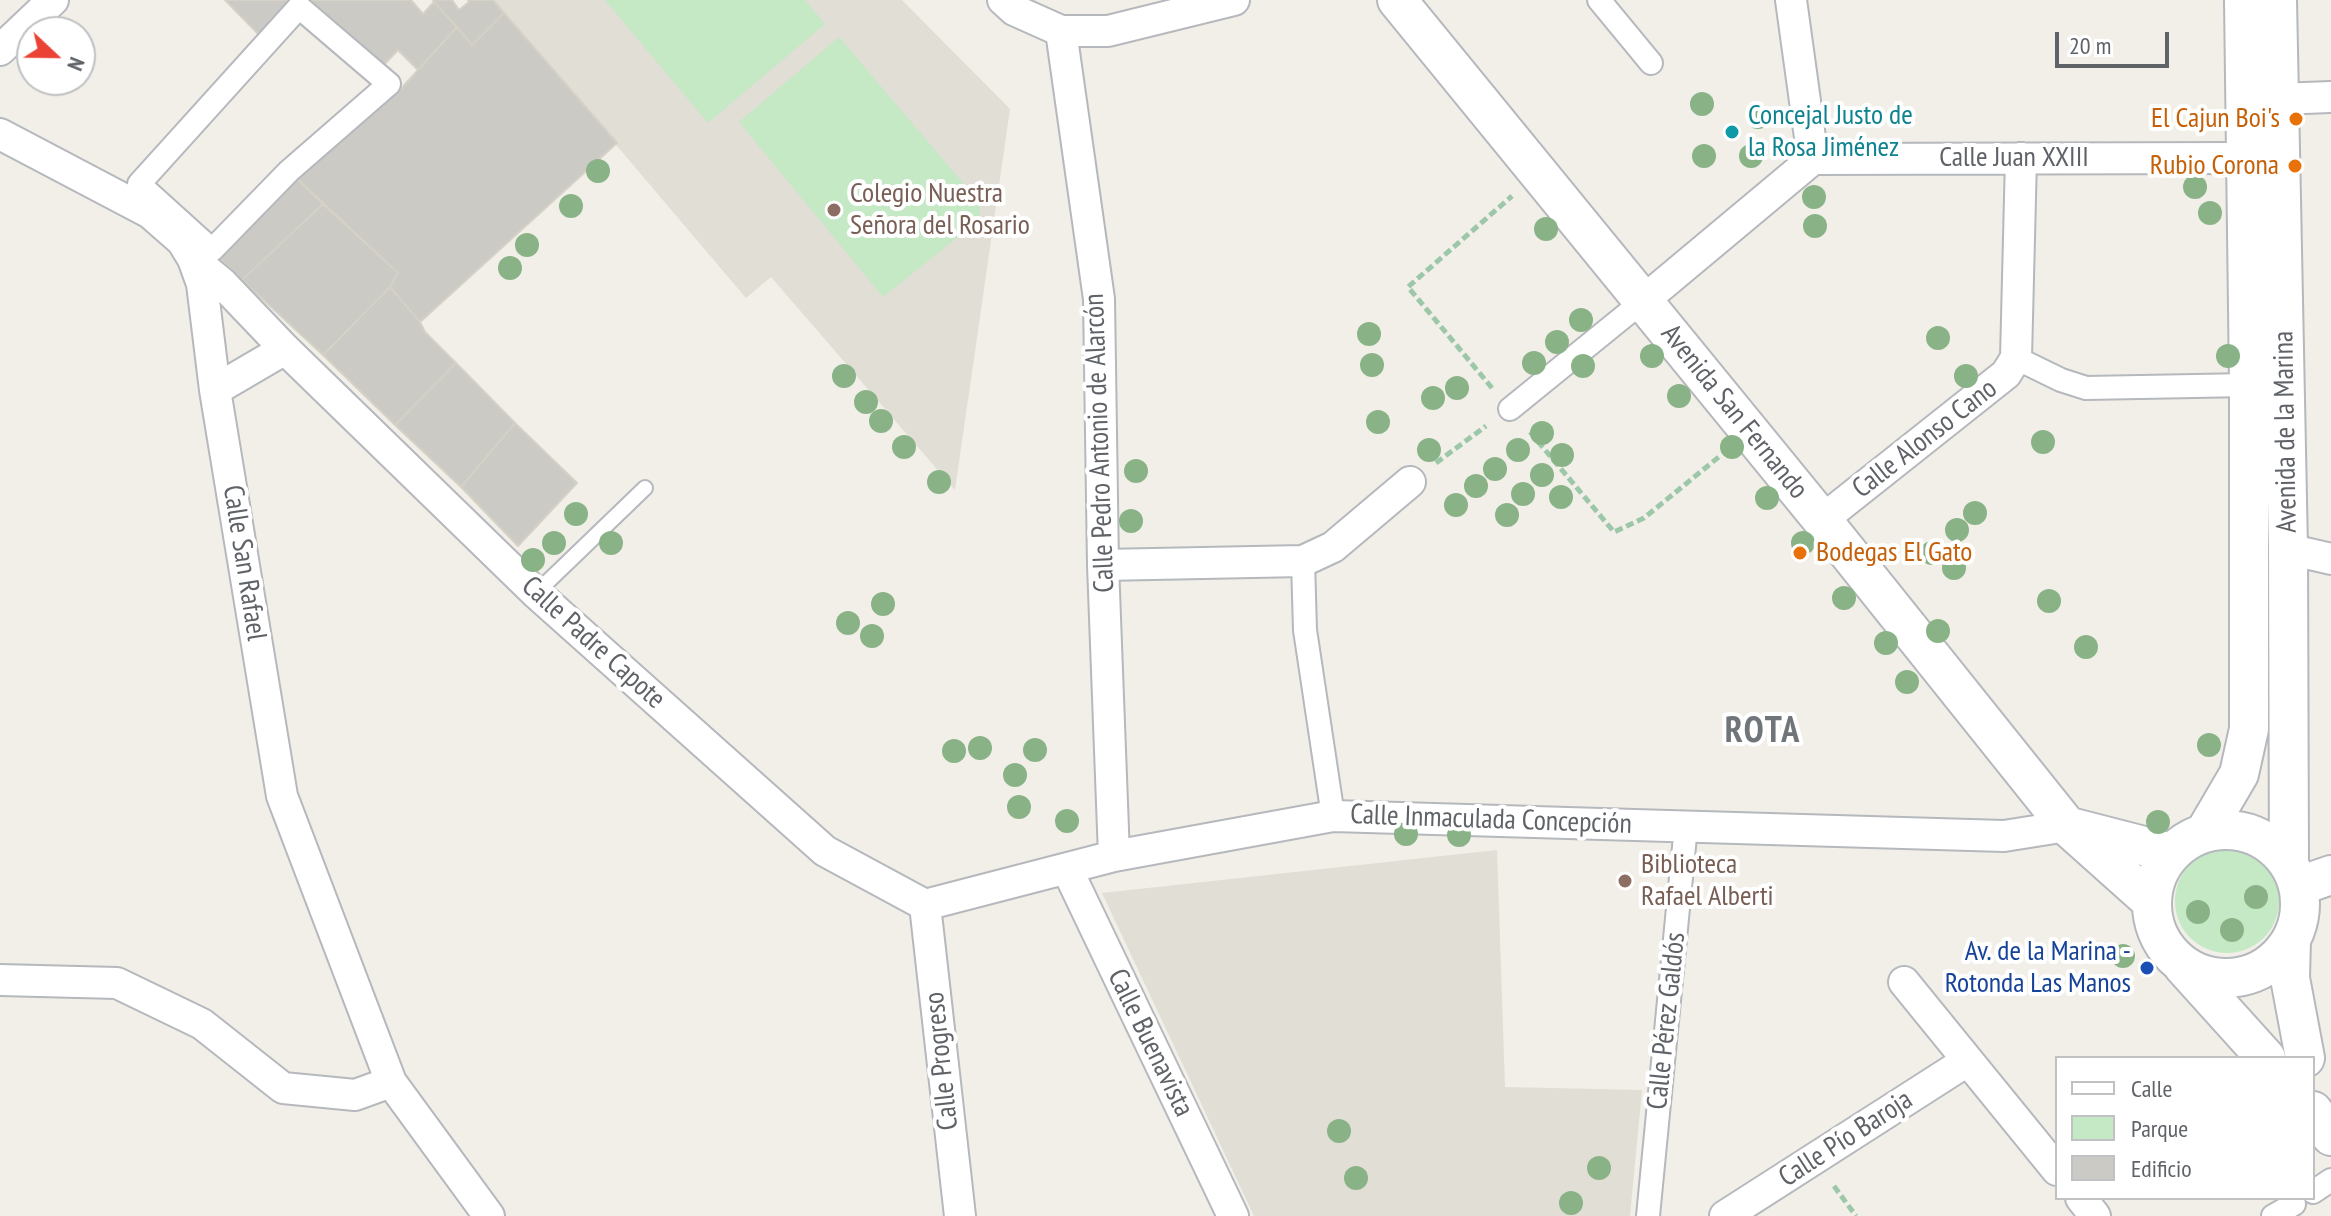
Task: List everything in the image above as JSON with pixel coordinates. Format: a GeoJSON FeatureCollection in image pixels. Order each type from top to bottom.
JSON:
{"type":"FeatureCollection","features":[{"type":"Feature","properties":{"kind":"street"},"geometry":{"type":"LineString","coordinates":[[0,50],[53,0]]}},
{"type":"Feature","properties":{"kind":"street"},"geometry":{"type":"LineString","coordinates":[[1003,0],[1014,10],[1061,31],[1108,31],[1234,0]]}},
{"type":"Feature","properties":{"kind":"street","name":"Avenida San Fernando"},"geometry":{"type":"LineString","coordinates":[[1397,0],[1822,520],[2067,826],[2151,901]]}},
{"type":"Feature","properties":{"kind":"street"},"geometry":{"type":"LineString","coordinates":[[1599,0],[1651,63]]}},
{"type":"Feature","properties":{"kind":"street"},"geometry":{"type":"LineString","coordinates":[[1510,409],[1813,159],[1791,0]]}},
{"type":"Feature","properties":{"kind":"street","name":"Avenida de la Marina"},"geometry":{"type":"LineString","coordinates":[[2205,832],[2239,774],[2249,729],[2244,0]]}},
{"type":"Feature","properties":{"kind":"street","name":"Avenida de la Marina"},"geometry":{"type":"LineString","coordinates":[[2277,0],[2288,549],[2306,875]]}},
{"type":"Feature","properties":{"kind":"street"},"geometry":{"type":"LineString","coordinates":[[299,7],[389,84],[289,171],[203,255],[139,184],[299,7]]}},
{"type":"Feature","properties":{"kind":"street","name":"Calle Pedro Antonio de Alarcón"},"geometry":{"type":"LineString","coordinates":[[1061,31],[1099,299],[1103,565],[1114,856]]}},
{"type":"Feature","properties":{"kind":"street"},"geometry":{"type":"LineString","coordinates":[[2278,99],[2331,97]]}},
{"type":"Feature","properties":{"kind":"street","name":"Calle San Rafael"},"geometry":{"type":"LineString","coordinates":[[0,134],[150,213],[203,255],[202,284],[215,390],[282,796],[391,1082],[489,1216]]}},
{"type":"Feature","properties":{"kind":"street","name":"Calle Alonso Cano"},"geometry":{"type":"LineString","coordinates":[[1822,520],[2006,374],[2016,358],[2021,158]]}},
{"type":"Feature","properties":{"kind":"street","name":"Calle Juan XXIII"},"geometry":{"type":"LineString","coordinates":[[1813,159],[2245,158]]}},
{"type":"Feature","properties":{"kind":"street","name":"Calle Padre Capote"},"geometry":{"type":"LineString","coordinates":[[203,255],[222,283],[285,349],[536,593],[825,851],[925,905]]}},
{"type":"Feature","properties":{"kind":"street"},"geometry":{"type":"LineString","coordinates":[[215,390],[285,349]]}},
{"type":"Feature","properties":{"kind":"street"},"geometry":{"type":"LineString","coordinates":[[2016,358],[2061,380],[2086,388],[2249,385]]}},
{"type":"Feature","properties":{"kind":"street"},"geometry":{"type":"LineString","coordinates":[[1103,565],[1303,561],[1333,547],[1410,482]]}},
{"type":"Feature","properties":{"kind":"street"},"geometry":{"type":"LineString","coordinates":[[2288,549],[2331,559]]}},
{"type":"Feature","properties":{"kind":"street"},"geometry":{"type":"LineString","coordinates":[[1303,561],[1305,630],[1333,816]]}},
{"type":"Feature","properties":{"kind":"street","name":"Calle Inmaculada Concepción"},"geometry":{"type":"LineString","coordinates":[[925,905],[1114,856],[1333,816],[2004,836],[2067,826]]}},
{"type":"Feature","properties":{"kind":"street","name":"Calle Pérez Galdós"},"geometry":{"type":"LineString","coordinates":[[1648,1216],[1686,826]]}},
{"type":"Feature","properties":{"kind":"street"},"geometry":{"type":"LineString","coordinates":[[2067,826],[2171,853]]}},
{"type":"Feature","properties":{"kind":"street"},"geometry":{"type":"LineString","coordinates":[[2264,1056],[2165,946],[2155,924],[2151,901],[2155,880],[2171,853],[2187,840],[2205,832],[2229,829],[2253,834],[2273,846],[2306,875],[2291,940],[2290,978],[2305,1056]]}},
{"type":"Feature","properties":{"kind":"street","name":"Calle Buenavista"},"geometry":{"type":"LineString","coordinates":[[1067,869],[1233,1216]]}},
{"type":"Feature","properties":{"kind":"street","name":"Calle Progreso"},"geometry":{"type":"LineString","coordinates":[[925,905],[960,1216]]}},
{"type":"Feature","properties":{"kind":"street"},"geometry":{"type":"LineString","coordinates":[[2181,964],[2204,975],[2229,979],[2254,973],[2275,960],[2291,940]]}},
{"type":"Feature","properties":{"kind":"street"},"geometry":{"type":"LineString","coordinates":[[0,980],[117,983],[202,1024],[283,1088],[355,1095],[391,1082]]}},
{"type":"Feature","properties":{"kind":"street"},"geometry":{"type":"LineString","coordinates":[[1904,982],[2055,1168]]}},
{"type":"Feature","properties":{"kind":"street","name":"Calle Pío Baroja"},"geometry":{"type":"LineString","coordinates":[[1725,1216],[1967,1061]]}},
{"type":"Feature","properties":{"kind":"street"},"geometry":{"type":"LineString","coordinates":[[2083,1200],[2095,1216]]}},
{"type":"Feature","properties":{"kind":"street"},"geometry":{"type":"LineString","coordinates":[[2273,1216],[2301,1200]]}},
{"type":"Feature","properties":{"kind":"lane"},"geometry":{"type":"LineString","coordinates":[[536,593],[645,488]]}},
{"type":"Feature","properties":{"kind":"path"},"geometry":{"type":"LineString","coordinates":[[1537,175],[1408,287],[1614,532],[1644,518],[1749,431]]}},
{"type":"Feature","properties":{"kind":"path"},"geometry":{"type":"LineString","coordinates":[[1410,482],[1510,409]]}},
{"type":"Feature","properties":{"kind":"shaded area","name":"Colegio Nuestra Señora del Rosario"},"geometry":{"type":"Polygon","coordinates":[[[493,0],[902,0],[1010,109],[955,490],[771,277],[746,298],[493,0]]]}},
{"type":"Feature","properties":{"kind":"shaded area"},"geometry":{"type":"Polygon","coordinates":[[[1497,850],[1505,1087],[1642,1090],[1630,1216],[1254,1216],[1102,893],[1497,850]]]}},
{"type":"Feature","properties":{"kind":"green space"},"geometry":{"type":"Polygon","coordinates":[[[605,0],[805,0],[825,24],[708,123],[605,0]]]}},
{"type":"Feature","properties":{"kind":"green space"},"geometry":{"type":"Polygon","coordinates":[[[839,37],[980,203],[979,220],[883,297],[739,122],[839,37]]]}},
{"type":"Feature","properties":{"kind":"green space"},"geometry":{"type":"Polygon","coordinates":[[[2227,849],[2247,853],[2264,864],[2275,881],[2279,901],[2275,921],[2264,938],[2247,949],[2227,953],[2207,949],[2190,938],[2179,921],[2175,901],[2179,881],[2190,864],[2207,853],[2227,849]]]}},
{"type":"Feature","properties":{"kind":"building"},"geometry":{"type":"Polygon","coordinates":[[[225,0],[300,0],[265,41],[225,0]]]}},
{"type":"Feature","properties":{"kind":"building"},"geometry":{"type":"Polygon","coordinates":[[[307,0],[411,0],[423,14],[434,2],[457,27],[418,70],[398,50],[377,72],[307,0]]]}},
{"type":"Feature","properties":{"kind":"building"},"geometry":{"type":"Polygon","coordinates":[[[433,0],[452,0],[459,10],[468,0],[493,0],[504,13],[472,45],[433,0]]]}},
{"type":"Feature","properties":{"kind":"building"},"geometry":{"type":"Polygon","coordinates":[[[504,13],[617,143],[420,322],[390,287],[398,273],[289,171],[389,84],[398,92],[457,27],[472,45],[504,13]]]}},
{"type":"Feature","properties":{"kind":"building"},"geometry":{"type":"Polygon","coordinates":[[[289,171],[323,204],[242,280],[212,250],[289,171]]]}},
{"type":"Feature","properties":{"kind":"building"},"geometry":{"type":"Polygon","coordinates":[[[323,204],[398,273],[390,287],[323,355],[242,280],[323,204]]]}},
{"type":"Feature","properties":{"kind":"building"},"geometry":{"type":"Polygon","coordinates":[[[390,287],[425,332],[456,363],[395,425],[323,355],[390,287]]]}},
{"type":"Feature","properties":{"kind":"building"},"geometry":{"type":"Polygon","coordinates":[[[456,363],[515,423],[461,487],[395,425],[456,363]]]}},
{"type":"Feature","properties":{"kind":"building"},"geometry":{"type":"Polygon","coordinates":[[[515,423],[577,483],[518,546],[461,487],[515,423]]]}},
{"type":"Feature","properties":{"kind":"place","name":"El Cajun Boi's"},"geometry":{"type":"Point","coordinates":[2296,119]}},
{"type":"Feature","properties":{"kind":"place","name":"Concejal Justo de la Rosa Jiménez"},"geometry":{"type":"Point","coordinates":[1732,132]}},
{"type":"Feature","properties":{"kind":"place","name":"Rubio Corona"},"geometry":{"type":"Point","coordinates":[2295,166]}},
{"type":"Feature","properties":{"kind":"place","name":"Colegio Nuestra Señora del Rosario"},"geometry":{"type":"Point","coordinates":[834,210]}},
{"type":"Feature","properties":{"kind":"place","name":"Bodegas El Gato"},"geometry":{"type":"Point","coordinates":[1800,553]}},
{"type":"Feature","properties":{"kind":"place","name":"Biblioteca Rafael Alberti"},"geometry":{"type":"Point","coordinates":[1625,881]}},
{"type":"Feature","properties":{"kind":"place","name":"Av. de la Marina - Rotonda Las Manos"},"geometry":{"type":"Point","coordinates":[2147,968]}},
{"type":"Feature","properties":{"kind":"district","name":"ROTA"},"geometry":{"type":"Point","coordinates":[1763,732]}}]}
